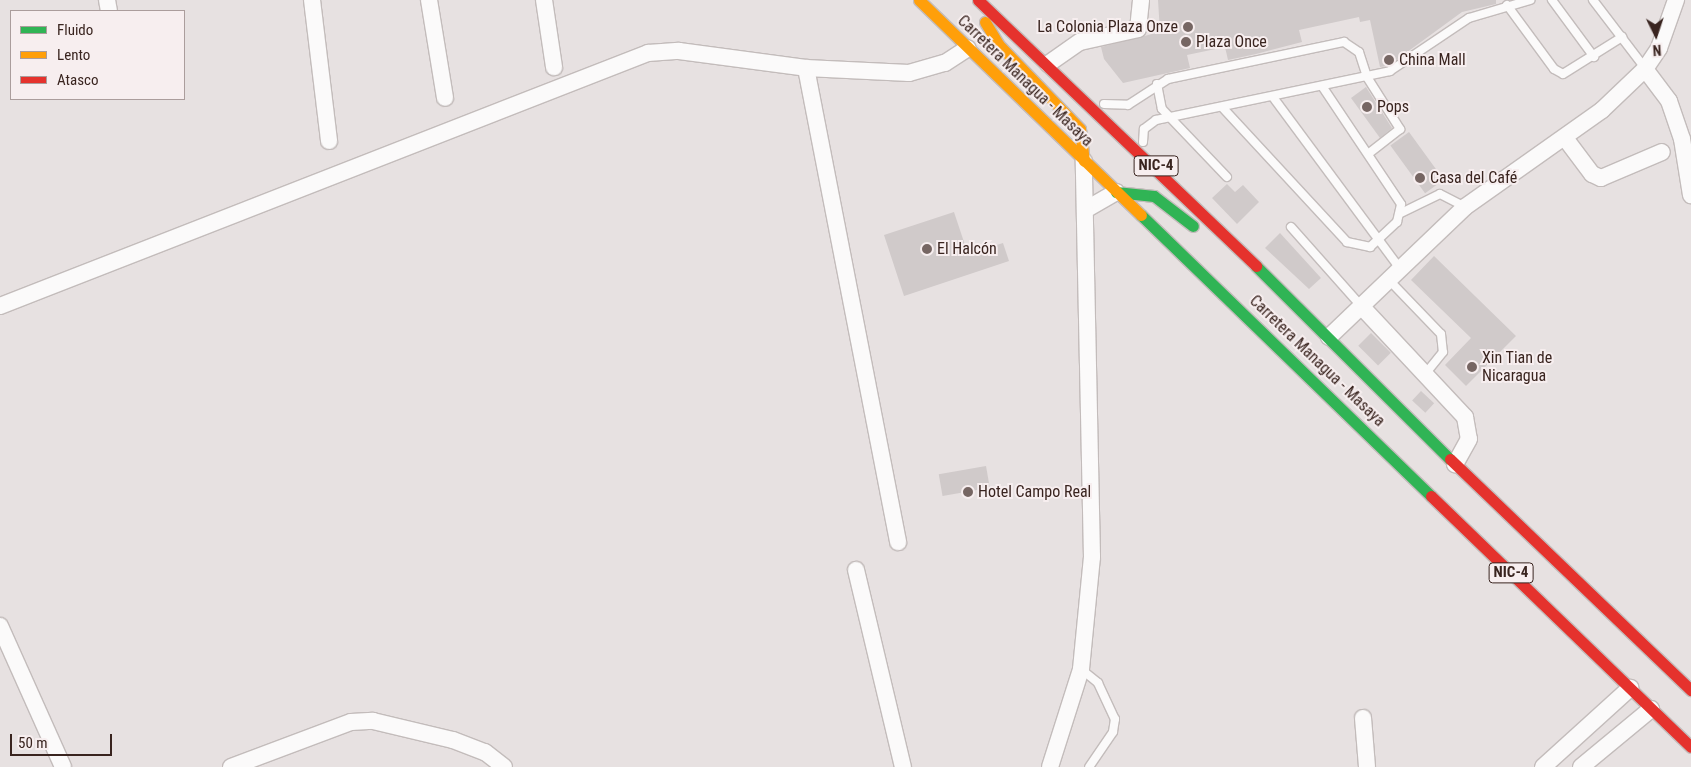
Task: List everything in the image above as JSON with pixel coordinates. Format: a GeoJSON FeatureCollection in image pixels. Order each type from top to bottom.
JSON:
{"type":"FeatureCollection","features":[{"type":"Feature","properties":{"kind":"highway","name":"Carretera Managua - Masaya"},"geometry":{"type":"LineString","coordinates":[[919,0],[1116,192],[1393,456],[1444,509],[1691,747]]}},
{"type":"Feature","properties":{"kind":"highway"},"geometry":{"type":"LineString","coordinates":[[971,0],[998,44],[1080,129],[1084,161]]}},
{"type":"Feature","properties":{"kind":"highway","name":"Carretera Managua - Masaya"},"geometry":{"type":"LineString","coordinates":[[978,0],[1144,154],[1325,334],[1446,465],[1691,690]]}},
{"type":"Feature","properties":{"kind":"highway"},"geometry":{"type":"LineString","coordinates":[[1116,192],[1154,196],[1202,234]]}},
{"type":"Feature","properties":{"kind":"highway"},"geometry":{"type":"LineString","coordinates":[[1222,253],[1279,306],[1325,334]]}},
{"type":"Feature","properties":{"kind":"highway"},"geometry":{"type":"LineString","coordinates":[[1393,456],[1407,456]]}},
{"type":"Feature","properties":{"kind":"highway"},"geometry":{"type":"LineString","coordinates":[[1444,509],[1446,465]]}},
{"type":"Feature","properties":{"kind":"street"},"geometry":{"type":"LineString","coordinates":[[312,0],[329,141]]}},
{"type":"Feature","properties":{"kind":"street"},"geometry":{"type":"LineString","coordinates":[[429,0],[445,98]]}},
{"type":"Feature","properties":{"kind":"street"},"geometry":{"type":"LineString","coordinates":[[544,0],[554,67]]}},
{"type":"Feature","properties":{"kind":"street"},"geometry":{"type":"LineString","coordinates":[[1048,64],[1080,42],[1138,29],[1141,0]]}},
{"type":"Feature","properties":{"kind":"street"},"geometry":{"type":"LineString","coordinates":[[1325,334],[1362,306],[1399,267],[1464,207],[1565,138],[1602,110],[1645,69],[1663,40],[1676,0]]}},
{"type":"Feature","properties":{"kind":"street"},"geometry":{"type":"LineString","coordinates":[[0,306],[648,53],[679,51],[806,68],[909,73],[944,63],[968,48]]}},
{"type":"Feature","properties":{"kind":"street"},"geometry":{"type":"LineString","coordinates":[[806,68],[898,542]]}},
{"type":"Feature","properties":{"kind":"street"},"geometry":{"type":"LineString","coordinates":[[1645,69],[1669,102],[1682,139],[1691,195]]}},
{"type":"Feature","properties":{"kind":"street"},"geometry":{"type":"LineString","coordinates":[[1565,138],[1592,174],[1601,178],[1662,152]]}},
{"type":"Feature","properties":{"kind":"street"},"geometry":{"type":"LineString","coordinates":[[1050,767],[1081,669],[1092,557],[1084,161]]}},
{"type":"Feature","properties":{"kind":"street"},"geometry":{"type":"LineString","coordinates":[[1085,210],[1116,192]]}},
{"type":"Feature","properties":{"kind":"street"},"geometry":{"type":"LineString","coordinates":[[1362,306],[1425,374],[1470,428],[1446,465]]}},
{"type":"Feature","properties":{"kind":"street"},"geometry":{"type":"LineString","coordinates":[[856,570],[903,767]]}},
{"type":"Feature","properties":{"kind":"street"},"geometry":{"type":"LineString","coordinates":[[0,626],[63,767]]}},
{"type":"Feature","properties":{"kind":"street"},"geometry":{"type":"LineString","coordinates":[[1543,767],[1630,688]]}},
{"type":"Feature","properties":{"kind":"street"},"geometry":{"type":"LineString","coordinates":[[1580,767],[1651,709]]}},
{"type":"Feature","properties":{"kind":"street"},"geometry":{"type":"LineString","coordinates":[[1363,718],[1368,767]]}},
{"type":"Feature","properties":{"kind":"street"},"geometry":{"type":"LineString","coordinates":[[231,767],[351,722],[373,721],[453,740],[485,752],[504,767]]}},
{"type":"Feature","properties":{"kind":"lane"},"geometry":{"type":"LineString","coordinates":[[1144,154],[1144,129],[1170,117],[1367,77],[1405,64],[1470,18],[1530,0]]}},
{"type":"Feature","properties":{"kind":"lane"},"geometry":{"type":"LineString","coordinates":[[1552,0],[1594,57]]}},
{"type":"Feature","properties":{"kind":"lane"},"geometry":{"type":"LineString","coordinates":[[1594,0],[1645,69]]}},
{"type":"Feature","properties":{"kind":"lane"},"geometry":{"type":"LineString","coordinates":[[1507,6],[1554,69],[1563,74],[1573,71],[1622,37]]}},
{"type":"Feature","properties":{"kind":"lane"},"geometry":{"type":"LineString","coordinates":[[1087,101],[1128,105],[1157,84],[1344,42],[1359,52],[1367,77],[1400,129],[1369,153]]}},
{"type":"Feature","properties":{"kind":"lane"},"geometry":{"type":"LineString","coordinates":[[1157,84],[1159,103],[1227,177]]}},
{"type":"Feature","properties":{"kind":"lane"},"geometry":{"type":"LineString","coordinates":[[1322,86],[1397,193],[1401,213]]}},
{"type":"Feature","properties":{"kind":"lane"},"geometry":{"type":"LineString","coordinates":[[1273,97],[1399,267]]}},
{"type":"Feature","properties":{"kind":"lane"},"geometry":{"type":"LineString","coordinates":[[1222,107],[1347,242],[1362,248],[1380,241],[1401,213],[1440,194],[1464,207]]}},
{"type":"Feature","properties":{"kind":"lane"},"geometry":{"type":"LineString","coordinates":[[1291,228],[1362,306]]}},
{"type":"Feature","properties":{"kind":"lane"},"geometry":{"type":"LineString","coordinates":[[1388,278],[1441,334],[1442,352],[1425,374]]}},
{"type":"Feature","properties":{"kind":"lane"},"geometry":{"type":"LineString","coordinates":[[1081,669],[1098,683],[1115,719],[1113,732],[1089,767]]}},
{"type":"Feature","properties":{"kind":"building","name":"Plaza Once"},"geometry":{"type":"Polygon","coordinates":[[[1158,0],[1496,0],[1496,4],[1462,12],[1388,66],[1380,67],[1370,20],[1360,22],[1359,17],[1299,30],[1302,42],[1256,54],[1228,60],[1225,47],[1187,55],[1190,68],[1123,83],[1104,59],[1101,47],[1160,32],[1158,0]]]}},
{"type":"Feature","properties":{"kind":"building"},"geometry":{"type":"Polygon","coordinates":[[[1366,87],[1392,128],[1380,138],[1351,98],[1366,87]]]}},
{"type":"Feature","properties":{"kind":"building"},"geometry":{"type":"Polygon","coordinates":[[[1409,132],[1444,180],[1425,193],[1390,146],[1409,132]]]}},
{"type":"Feature","properties":{"kind":"building"},"geometry":{"type":"Polygon","coordinates":[[[1227,184],[1235,192],[1243,185],[1259,202],[1237,224],[1212,198],[1227,184]]]}},
{"type":"Feature","properties":{"kind":"building","name":"El Halcón"},"geometry":{"type":"Polygon","coordinates":[[[954,212],[968,254],[1003,243],[1009,261],[904,296],[884,235],[954,212]]]}},
{"type":"Feature","properties":{"kind":"building"},"geometry":{"type":"Polygon","coordinates":[[[1280,233],[1321,278],[1309,289],[1265,248],[1280,233]]]}},
{"type":"Feature","properties":{"kind":"building"},"geometry":{"type":"Polygon","coordinates":[[[1434,256],[1516,336],[1466,386],[1445,365],[1471,338],[1411,280],[1434,256]]]}},
{"type":"Feature","properties":{"kind":"building"},"geometry":{"type":"Polygon","coordinates":[[[1371,333],[1391,353],[1378,366],[1358,346],[1371,333]]]}},
{"type":"Feature","properties":{"kind":"building"},"geometry":{"type":"Polygon","coordinates":[[[1421,391],[1434,403],[1425,413],[1412,401],[1421,391]]]}},
{"type":"Feature","properties":{"kind":"building"},"geometry":{"type":"Polygon","coordinates":[[[986,466],[990,488],[943,496],[939,474],[986,466]]]}},
{"type":"Feature","properties":{"kind":"traffic: fast"},"geometry":{"type":"LineString","coordinates":[[1116,192],[1154,196],[1193,226]]}},
{"type":"Feature","properties":{"kind":"traffic: fast"},"geometry":{"type":"LineString","coordinates":[[1141,215],[1431,496]]}},
{"type":"Feature","properties":{"kind":"traffic: fast"},"geometry":{"type":"LineString","coordinates":[[1256,266],[1450,459]]}},
{"type":"Feature","properties":{"kind":"traffic: slow"},"geometry":{"type":"LineString","coordinates":[[919,0],[1141,215]]}},
{"type":"Feature","properties":{"kind":"traffic: slow"},"geometry":{"type":"LineString","coordinates":[[985,22],[998,44],[1080,129],[1084,161]]}},
{"type":"Feature","properties":{"kind":"traffic: jam"},"geometry":{"type":"LineString","coordinates":[[978,0],[1256,266]]}},
{"type":"Feature","properties":{"kind":"traffic: jam"},"geometry":{"type":"LineString","coordinates":[[1450,459],[1691,690]]}},
{"type":"Feature","properties":{"kind":"traffic: jam"},"geometry":{"type":"LineString","coordinates":[[1431,496],[1691,747]]}},
{"type":"Feature","properties":{"kind":"place","name":"La Colonia Plaza Onze"},"geometry":{"type":"Point","coordinates":[1188,27]}},
{"type":"Feature","properties":{"kind":"place","name":"Plaza Once"},"geometry":{"type":"Point","coordinates":[1186,42]}},
{"type":"Feature","properties":{"kind":"place","name":"China Mall"},"geometry":{"type":"Point","coordinates":[1389,60]}},
{"type":"Feature","properties":{"kind":"place","name":"Pops"},"geometry":{"type":"Point","coordinates":[1367,107]}},
{"type":"Feature","properties":{"kind":"place","name":"Casa del Café"},"geometry":{"type":"Point","coordinates":[1420,178]}},
{"type":"Feature","properties":{"kind":"place","name":"El Halcón"},"geometry":{"type":"Point","coordinates":[927,249]}},
{"type":"Feature","properties":{"kind":"place","name":"Xin Tian de Nicaragua"},"geometry":{"type":"Point","coordinates":[1472,367]}},
{"type":"Feature","properties":{"kind":"place","name":"Hotel Campo Real"},"geometry":{"type":"Point","coordinates":[968,492]}}]}
